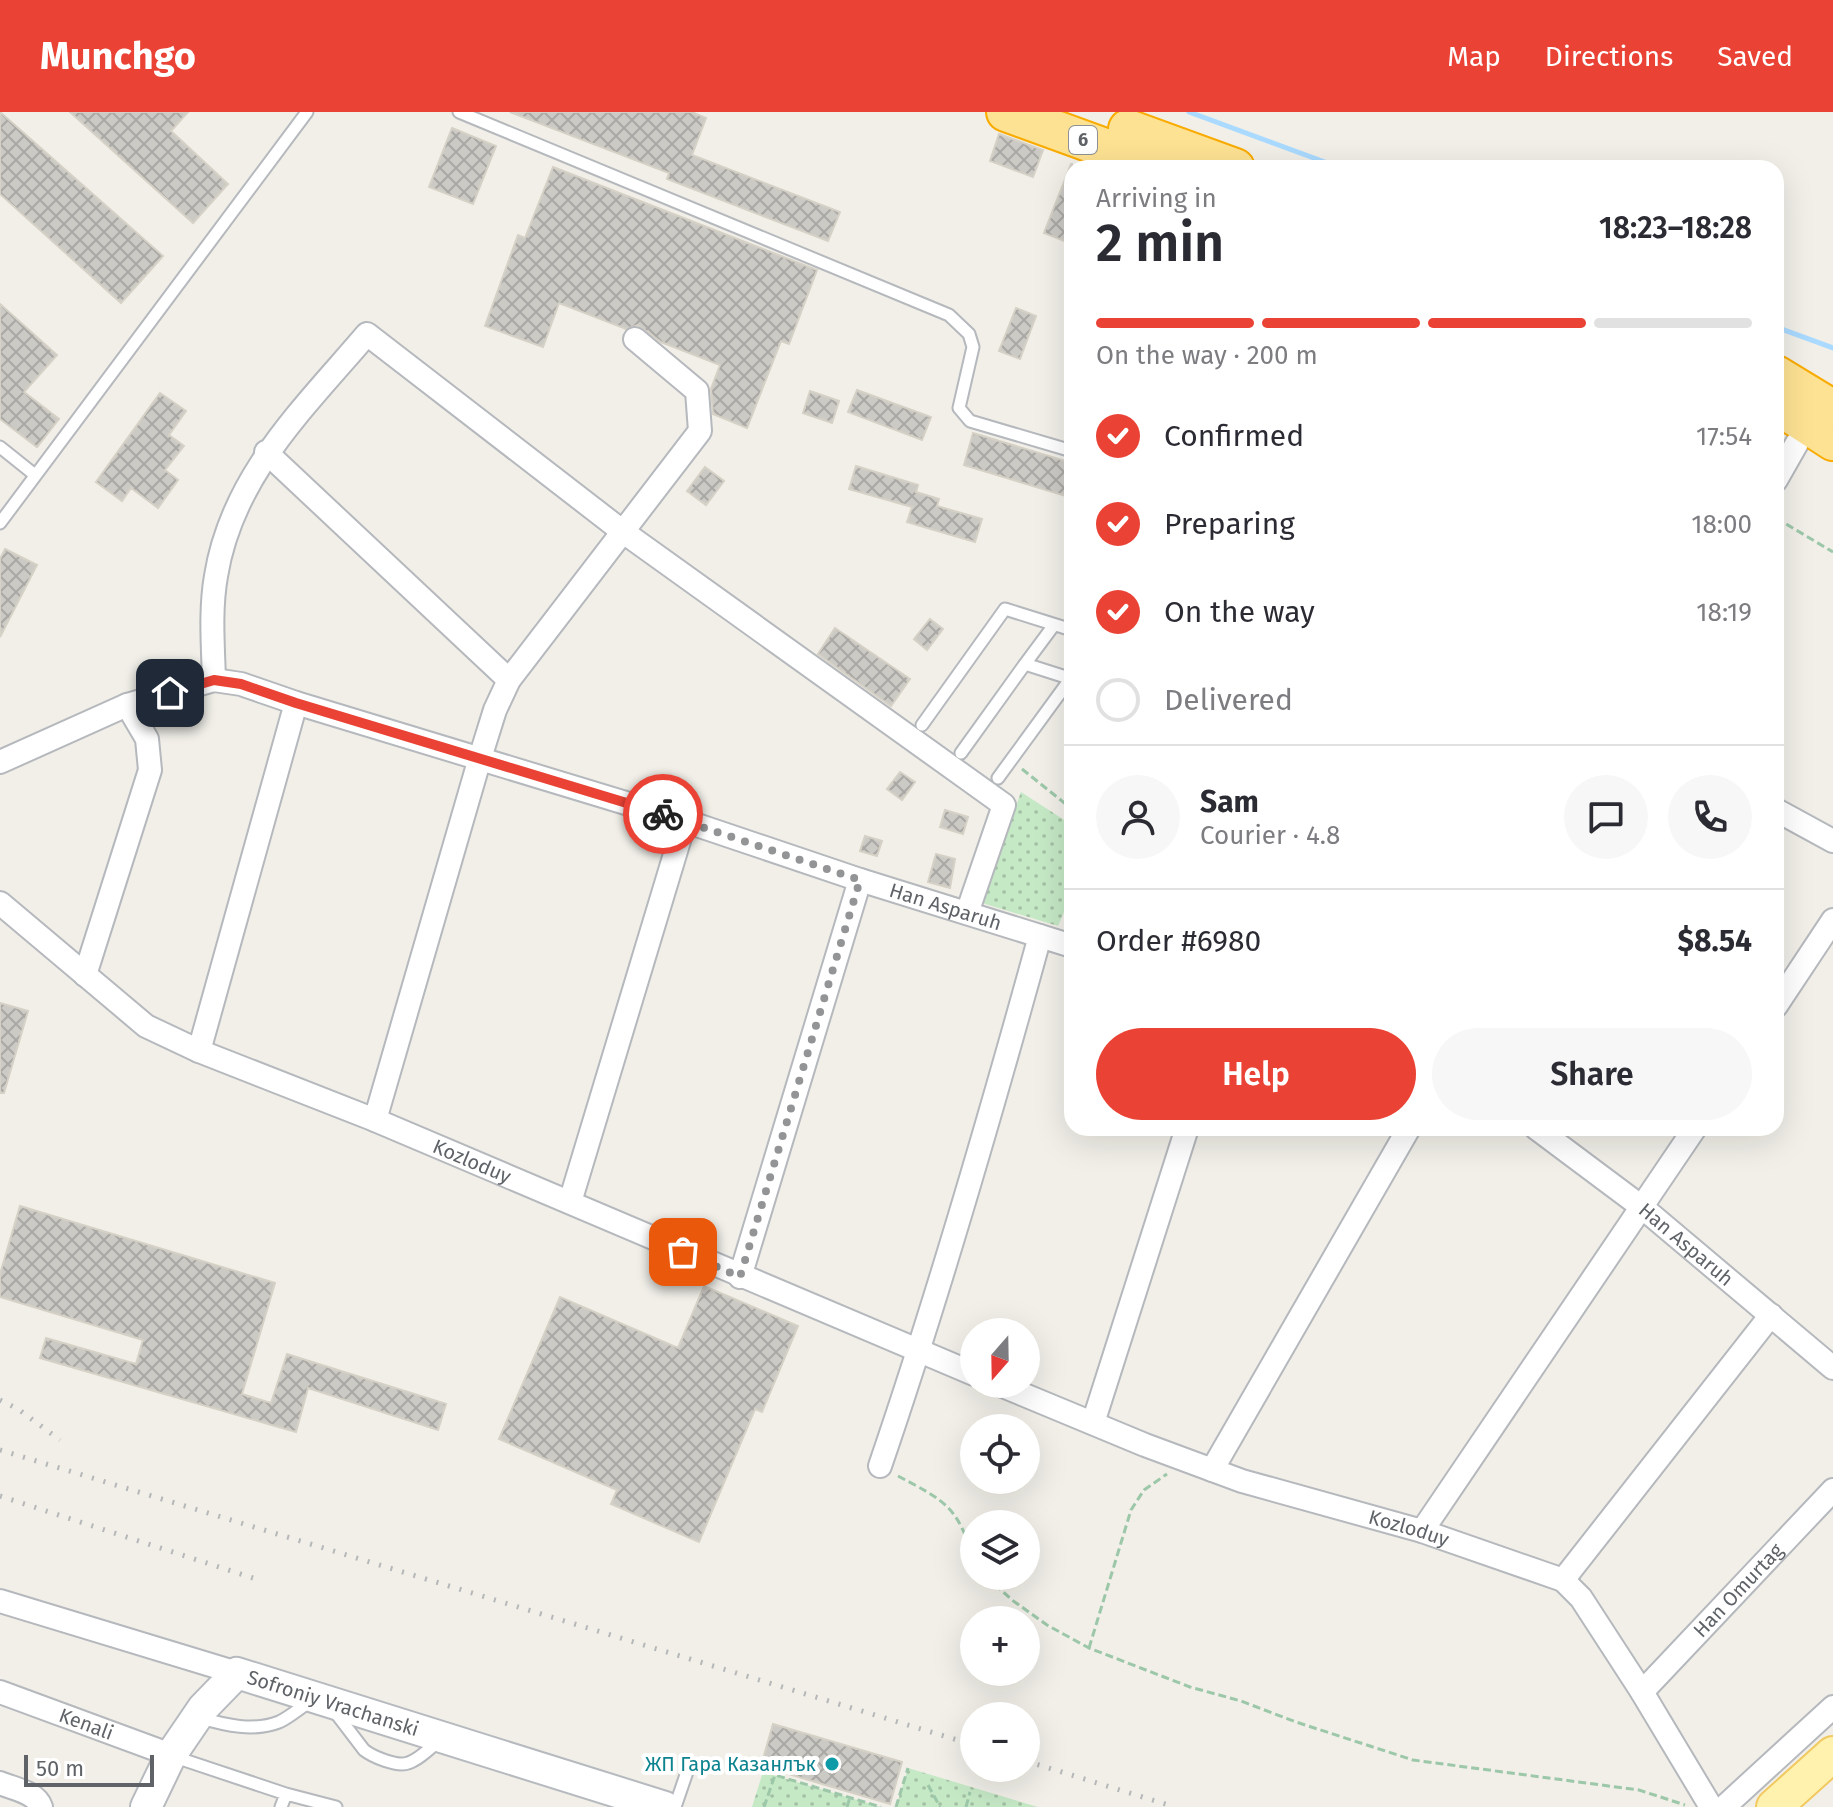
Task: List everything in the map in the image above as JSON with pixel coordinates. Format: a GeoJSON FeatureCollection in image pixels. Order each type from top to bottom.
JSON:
{"type":"FeatureCollection","features":[{"type":"Feature","properties":{"kind":"highway","name":"6"},"geometry":{"type":"LineString","coordinates":[[1006,112],[1138,160]]}},
{"type":"Feature","properties":{"kind":"highway","name":"6"},"geometry":{"type":"LineString","coordinates":[[1080,112],[1213,160]]}},
{"type":"Feature","properties":{"kind":"highway"},"geometry":{"type":"LineString","coordinates":[[1784,380],[1833,410]]}},
{"type":"Feature","properties":{"kind":"highway"},"geometry":{"type":"LineString","coordinates":[[1784,412],[1815,442]]}},
{"type":"Feature","properties":{"kind":"main road"},"geometry":{"type":"LineString","coordinates":[[1774,1807],[1833,1754]]}},
{"type":"Feature","properties":{"kind":"street"},"geometry":{"type":"LineString","coordinates":[[214,680],[212,614],[215,578],[223,541],[248,483],[266,452],[367,334],[622,531],[1004,805],[967,913]]}},
{"type":"Feature","properties":{"kind":"street"},"geometry":{"type":"LineString","coordinates":[[375,1120],[480,758],[495,710],[509,680],[700,431],[697,391],[635,339]]}},
{"type":"Feature","properties":{"kind":"street"},"geometry":{"type":"LineString","coordinates":[[1784,472],[1815,442]]}},
{"type":"Feature","properties":{"kind":"street"},"geometry":{"type":"LineString","coordinates":[[266,452],[509,680]]}},
{"type":"Feature","properties":{"kind":"street","name":"Han Asparuh"},"geometry":{"type":"LineString","coordinates":[[0,762],[127,705],[214,680],[241,684],[685,821],[1064,944]]}},
{"type":"Feature","properties":{"kind":"street"},"geometry":{"type":"LineString","coordinates":[[199,1051],[296,703]]}},
{"type":"Feature","properties":{"kind":"street"},"geometry":{"type":"LineString","coordinates":[[85,975],[150,770],[147,739],[127,705]]}},
{"type":"Feature","properties":{"kind":"street"},"geometry":{"type":"LineString","coordinates":[[1784,814],[1833,841]]}},
{"type":"Feature","properties":{"kind":"street"},"geometry":{"type":"LineString","coordinates":[[570,1202],[685,821]]}},
{"type":"Feature","properties":{"kind":"street"},"geometry":{"type":"LineString","coordinates":[[740,1277],[860,880]]}},
{"type":"Feature","properties":{"kind":"street","name":"Kozloduy"},"geometry":{"type":"LineString","coordinates":[[0,903],[146,1026],[199,1051],[375,1120],[960,1368]]}},
{"type":"Feature","properties":{"kind":"street"},"geometry":{"type":"LineString","coordinates":[[1784,994],[1833,920]]}},
{"type":"Feature","properties":{"kind":"street"},"geometry":{"type":"LineString","coordinates":[[880,1466],[920,1352],[989,1124],[1040,936]]}},
{"type":"Feature","properties":{"kind":"street"},"geometry":{"type":"LineString","coordinates":[[1093,1423],[1184,1136]]}},
{"type":"Feature","properties":{"kind":"street"},"geometry":{"type":"LineString","coordinates":[[1212,1470],[1404,1136]]}},
{"type":"Feature","properties":{"kind":"street","name":"Han Asparuh"},"geometry":{"type":"LineString","coordinates":[[1547,1136],[1643,1208],[1833,1368]]}},
{"type":"Feature","properties":{"kind":"street"},"geometry":{"type":"LineString","coordinates":[[1422,1531],[1690,1136]]}},
{"type":"Feature","properties":{"kind":"street"},"geometry":{"type":"LineString","coordinates":[[1711,1807],[1581,1598],[1563,1580],[1771,1315]]}},
{"type":"Feature","properties":{"kind":"street","name":"Kozloduy"},"geometry":{"type":"LineString","coordinates":[[1032,1398],[1242,1481],[1422,1531],[1563,1580]]}},
{"type":"Feature","properties":{"kind":"street","name":"Han Omurtag"},"geometry":{"type":"LineString","coordinates":[[1642,1692],[1833,1490]]}},
{"type":"Feature","properties":{"kind":"street","name":"Sofroniy Vrachanski"},"geometry":{"type":"LineString","coordinates":[[0,1601],[665,1807]]}},
{"type":"Feature","properties":{"kind":"street"},"geometry":{"type":"LineString","coordinates":[[146,1807],[171,1755],[197,1716],[237,1673]]}},
{"type":"Feature","properties":{"kind":"street","name":"Kenali"},"geometry":{"type":"LineString","coordinates":[[0,1692],[171,1755]]}},
{"type":"Feature","properties":{"kind":"street"},"geometry":{"type":"LineString","coordinates":[[1724,1807],[1833,1707]]}},
{"type":"Feature","properties":{"kind":"street"},"geometry":{"type":"LineString","coordinates":[[0,1783],[33,1796],[40,1801],[41,1807]]}},
{"type":"Feature","properties":{"kind":"lane"},"geometry":{"type":"LineString","coordinates":[[0,523],[307,112]]}},
{"type":"Feature","properties":{"kind":"lane"},"geometry":{"type":"LineString","coordinates":[[459,112],[949,315],[969,334],[973,347],[959,408],[970,421],[1064,449]]}},
{"type":"Feature","properties":{"kind":"lane"},"geometry":{"type":"LineString","coordinates":[[0,447],[35,475]]}},
{"type":"Feature","properties":{"kind":"lane"},"geometry":{"type":"LineString","coordinates":[[922,725],[1005,609],[1064,628]]}},
{"type":"Feature","properties":{"kind":"lane"},"geometry":{"type":"LineString","coordinates":[[961,753],[1054,625]]}},
{"type":"Feature","properties":{"kind":"lane"},"geometry":{"type":"LineString","coordinates":[[1025,664],[1064,676]]}},
{"type":"Feature","properties":{"kind":"lane"},"geometry":{"type":"LineString","coordinates":[[998,778],[1064,688]]}},
{"type":"Feature","properties":{"kind":"lane"},"geometry":{"type":"LineString","coordinates":[[197,1716],[231,1727],[272,1724],[321,1699]]}},
{"type":"Feature","properties":{"kind":"lane"},"geometry":{"type":"LineString","coordinates":[[171,1755],[286,1794],[336,1807]]}},
{"type":"Feature","properties":{"kind":"lane"},"geometry":{"type":"LineString","coordinates":[[675,1807],[689,1766]]}},
{"type":"Feature","properties":{"kind":"lane"},"geometry":{"type":"LineString","coordinates":[[281,1807],[286,1794]]}},
{"type":"Feature","properties":{"kind":"path"},"geometry":{"type":"LineString","coordinates":[[1784,523],[1833,552]]}},
{"type":"Feature","properties":{"kind":"path"},"geometry":{"type":"LineString","coordinates":[[1012,760],[1064,804]]}},
{"type":"Feature","properties":{"kind":"path"},"geometry":{"type":"LineString","coordinates":[[880,1466],[948,1505],[960,1526]]}},
{"type":"Feature","properties":{"kind":"path"},"geometry":{"type":"LineString","coordinates":[[1089,1648],[1131,1510],[1144,1490],[1170,1473]]}},
{"type":"Feature","properties":{"kind":"path"},"geometry":{"type":"LineString","coordinates":[[1001,1590],[1047,1625],[1089,1648],[1190,1687],[1241,1701],[1413,1760],[1639,1790],[1692,1807]]}},
{"type":"Feature","properties":{"kind":"path"},"geometry":{"type":"LineString","coordinates":[[896,1807],[908,1768]]}},
{"type":"Feature","properties":{"kind":"path"},"geometry":{"type":"LineString","coordinates":[[764,1807],[775,1775],[881,1807]]}},
{"type":"Feature","properties":{"kind":"path"},"geometry":{"type":"LineString","coordinates":[[928,1785],[940,1807]]}},
{"type":"Feature","properties":{"kind":"path"},"geometry":{"type":"LineString","coordinates":[[966,1807],[970,1792]]}},
{"type":"Feature","properties":{"kind":"path"},"geometry":{"type":"LineString","coordinates":[[847,1807],[850,1797]]}},
{"type":"Feature","properties":{"kind":"green space"},"geometry":{"type":"Polygon","coordinates":[[[1021,792],[1064,820],[1064,912],[1058,926],[982,903],[1021,792]]]}},
{"type":"Feature","properties":{"kind":"green space"},"geometry":{"type":"Polygon","coordinates":[[[908,1768],[1038,1807],[896,1807],[908,1768]]]}},
{"type":"Feature","properties":{"kind":"green space"},"geometry":{"type":"Polygon","coordinates":[[[763,1772],[881,1807],[752,1807],[763,1772]]]}},
{"type":"Feature","properties":{"kind":"building"},"geometry":{"type":"Polygon","coordinates":[[[0,112],[163,256],[121,303],[0,194],[0,112]]]}},
{"type":"Feature","properties":{"kind":"building"},"geometry":{"type":"Polygon","coordinates":[[[70,112],[188,112],[171,131],[228,184],[193,223],[70,112]]]}},
{"type":"Feature","properties":{"kind":"building"},"geometry":{"type":"Polygon","coordinates":[[[510,112],[692,112],[706,118],[692,155],[840,212],[828,241],[667,179],[669,173],[510,112]]]}},
{"type":"Feature","properties":{"kind":"building"},"geometry":{"type":"Polygon","coordinates":[[[452,128],[496,146],[473,204],[429,187],[452,128]]]}},
{"type":"Feature","properties":{"kind":"building"},"geometry":{"type":"Polygon","coordinates":[[[999,134],[1043,150],[1033,177],[990,161],[999,134]]]}},
{"type":"Feature","properties":{"kind":"building"},"geometry":{"type":"Polygon","coordinates":[[[553,167],[817,270],[789,344],[781,341],[747,428],[713,414],[711,389],[720,365],[661,342],[638,325],[626,329],[559,303],[543,347],[485,326],[518,235],[525,238],[553,167]]]}},
{"type":"Feature","properties":{"kind":"building"},"geometry":{"type":"Polygon","coordinates":[[[1064,182],[1064,241],[1044,233],[1064,182]]]}},
{"type":"Feature","properties":{"kind":"building"},"geometry":{"type":"Polygon","coordinates":[[[0,304],[57,355],[24,392],[59,419],[37,447],[0,419],[0,304]]]}},
{"type":"Feature","properties":{"kind":"building"},"geometry":{"type":"Polygon","coordinates":[[[1016,308],[1036,316],[1020,359],[999,351],[1016,308]]]}},
{"type":"Feature","properties":{"kind":"building"},"geometry":{"type":"Polygon","coordinates":[[[857,390],[931,417],[922,440],[848,412],[857,390]]]}},
{"type":"Feature","properties":{"kind":"building"},"geometry":{"type":"Polygon","coordinates":[[[810,391],[839,401],[832,423],[803,413],[810,391]]]}},
{"type":"Feature","properties":{"kind":"building"},"geometry":{"type":"Polygon","coordinates":[[[160,393],[186,411],[169,435],[184,446],[165,470],[178,480],[158,508],[131,488],[122,501],[96,482],[160,393]]]}},
{"type":"Feature","properties":{"kind":"building"},"geometry":{"type":"Polygon","coordinates":[[[973,433],[1064,461],[1064,496],[964,465],[973,433]]]}},
{"type":"Feature","properties":{"kind":"building"},"geometry":{"type":"Polygon","coordinates":[[[856,466],[918,485],[916,492],[939,499],[937,506],[982,519],[975,542],[907,522],[912,507],[849,489],[856,466]]]}},
{"type":"Feature","properties":{"kind":"building"},"geometry":{"type":"Polygon","coordinates":[[[705,467],[724,481],[706,505],[687,491],[705,467]]]}},
{"type":"Feature","properties":{"kind":"building"},"geometry":{"type":"Polygon","coordinates":[[[5,549],[37,565],[0,637],[0,559],[5,549]]]}},
{"type":"Feature","properties":{"kind":"building"},"geometry":{"type":"Polygon","coordinates":[[[930,619],[943,629],[927,650],[914,639],[930,619]]]}},
{"type":"Feature","properties":{"kind":"building"},"geometry":{"type":"Polygon","coordinates":[[[835,628],[910,679],[891,706],[818,654],[835,628]]]}},
{"type":"Feature","properties":{"kind":"building"},"geometry":{"type":"Polygon","coordinates":[[[900,772],[915,782],[902,800],[887,789],[900,772]]]}},
{"type":"Feature","properties":{"kind":"building"},"geometry":{"type":"Polygon","coordinates":[[[945,810],[968,817],[963,834],[940,827],[945,810]]]}},
{"type":"Feature","properties":{"kind":"building"},"geometry":{"type":"Polygon","coordinates":[[[865,836],[882,841],[877,856],[860,851],[865,836]]]}},
{"type":"Feature","properties":{"kind":"building"},"geometry":{"type":"Polygon","coordinates":[[[936,854],[955,859],[950,888],[928,882],[936,854]]]}},
{"type":"Feature","properties":{"kind":"building"},"geometry":{"type":"Polygon","coordinates":[[[0,1003],[28,1011],[4,1093],[0,1093],[0,1003]]]}},
{"type":"Feature","properties":{"kind":"building"},"geometry":{"type":"Polygon","coordinates":[[[20,1206],[275,1283],[242,1394],[271,1403],[287,1354],[446,1404],[438,1430],[308,1388],[296,1432],[40,1358],[46,1338],[136,1364],[143,1340],[0,1297],[0,1274],[20,1206]]]}},
{"type":"Feature","properties":{"kind":"building"},"geometry":{"type":"Polygon","coordinates":[[[704,1286],[798,1326],[762,1412],[755,1409],[699,1542],[611,1504],[617,1490],[499,1439],[560,1297],[678,1348],[704,1286]]]}},
{"type":"Feature","properties":{"kind":"building","name":"ЖП Гара Казанлък"},"geometry":{"type":"Polygon","coordinates":[[[773,1724],[902,1762],[890,1804],[761,1766],[773,1724]]]}},
{"type":"Feature","properties":{"kind":"waterway"},"geometry":{"type":"LineString","coordinates":[[1189,112],[1319,160]]}},
{"type":"Feature","properties":{"kind":"waterway"},"geometry":{"type":"LineString","coordinates":[[1784,330],[1833,348]]}},
{"type":"Feature","properties":{"kind":"railway"},"geometry":{"type":"LineString","coordinates":[[0,1400],[18,1409],[60,1440]]}},
{"type":"Feature","properties":{"kind":"railway"},"geometry":{"type":"LineString","coordinates":[[0,1450],[960,1741]]}},
{"type":"Feature","properties":{"kind":"railway"},"geometry":{"type":"LineString","coordinates":[[0,1496],[253,1578]]}},
{"type":"Feature","properties":{"kind":"railway"},"geometry":{"type":"LineString","coordinates":[[1040,1765],[1175,1807]]}},
{"type":"Feature","properties":{"kind":"way so far"},"geometry":{"type":"LineString","coordinates":[[663,814],[860,880],[740,1277],[683,1252]]}},
{"type":"Feature","properties":{"kind":"place","name":"ЖП Гара Казанлък"},"geometry":{"type":"Point","coordinates":[832,1764]}},
{"type":"Feature","properties":{"kind":"route"},"geometry":{"type":"LineString","coordinates":[[170,693],[214,680],[241,684],[663,814]]}}]}
